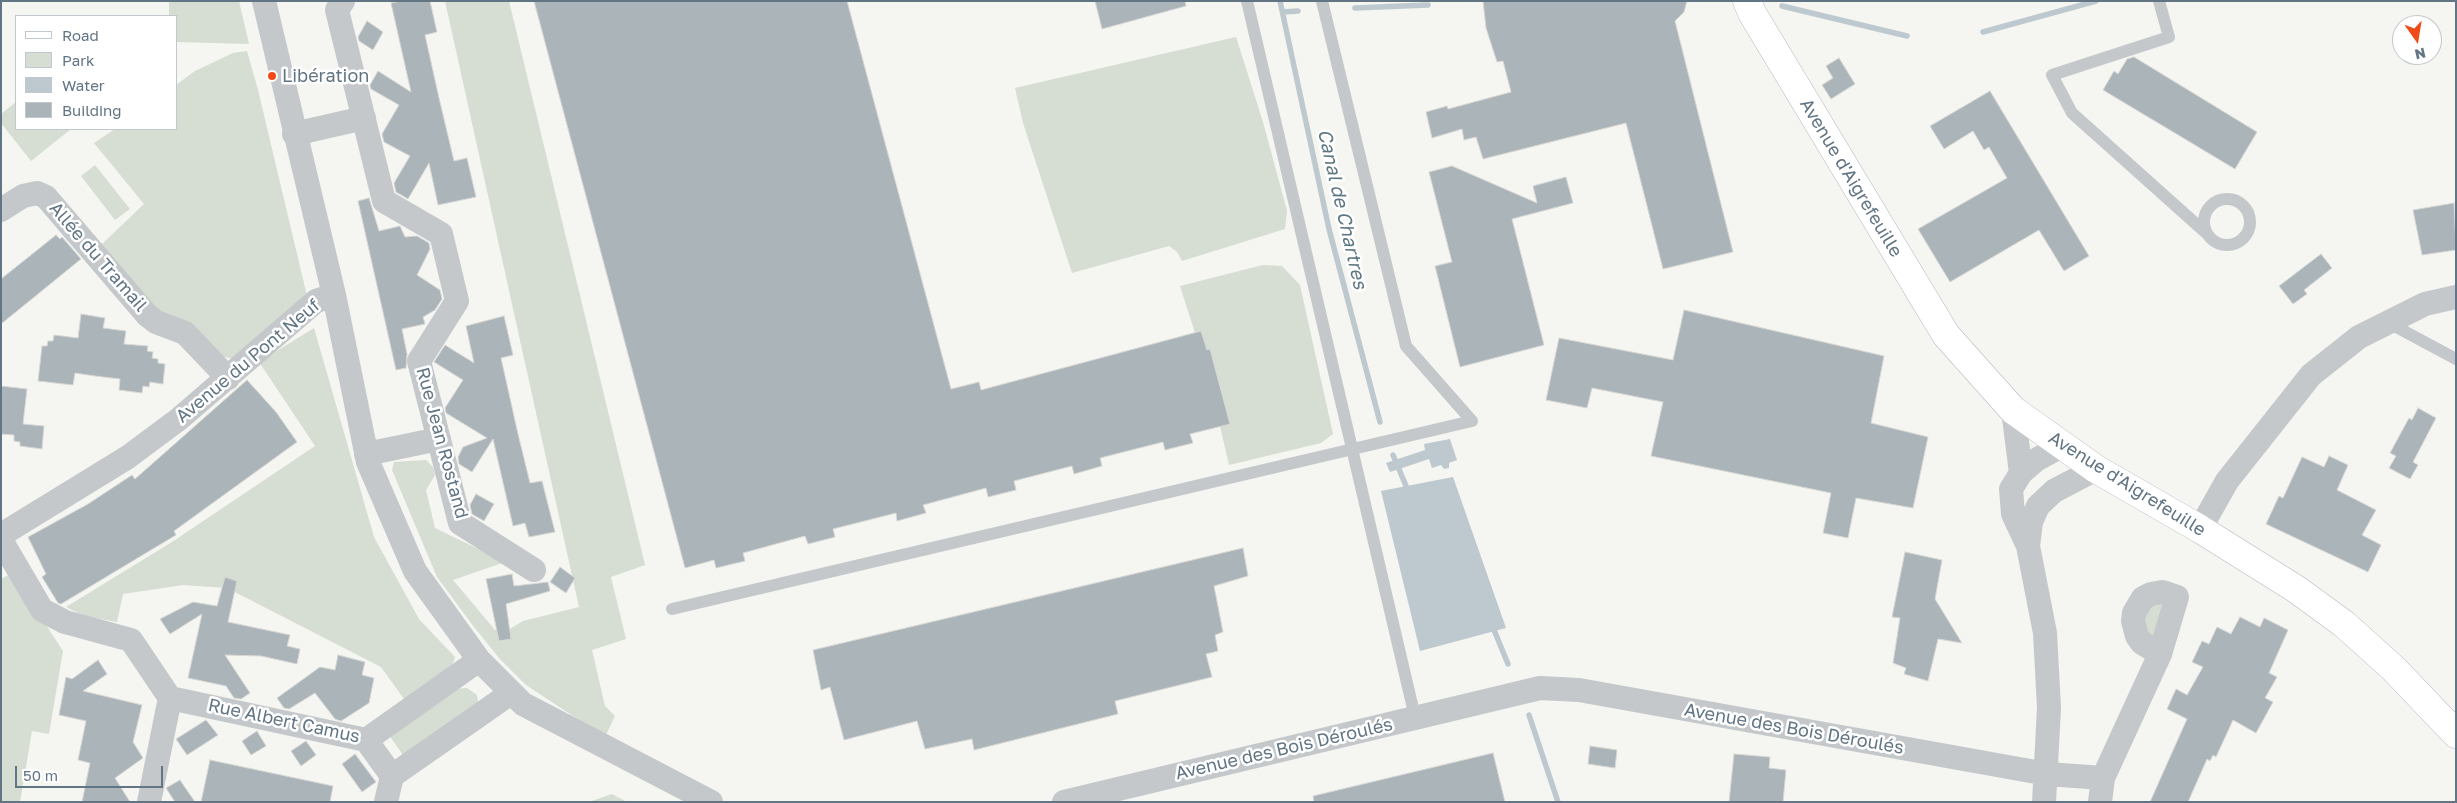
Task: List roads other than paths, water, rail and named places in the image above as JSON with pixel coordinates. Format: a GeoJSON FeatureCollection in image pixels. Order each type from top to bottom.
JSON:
{"type":"FeatureCollection","features":[{"type":"Feature","properties":{"kind":"main road","name":"Avenue d'Aigrefeuille"},"geometry":{"type":"LineString","coordinates":[[1749,7],[1946,335],[2014,410],[2096,469],[2200,529],[2296,589],[2344,624],[2394,669],[2456,734]]}},
{"type":"Feature","properties":{"kind":"street"},"geometry":{"type":"LineString","coordinates":[[264,1],[294,134],[334,295]]}},
{"type":"Feature","properties":{"kind":"street","name":"Rue Jean Rostand"},"geometry":{"type":"LineString","coordinates":[[343,1],[337,10],[384,201],[441,234],[457,300],[419,361],[460,523],[534,570]]}},
{"type":"Feature","properties":{"kind":"street"},"geometry":{"type":"LineString","coordinates":[[294,134],[364,118]]}},
{"type":"Feature","properties":{"kind":"street","name":"Allée du Tramail"},"geometry":{"type":"LineString","coordinates":[[1,210],[23,196],[37,193],[46,196],[147,315],[156,322],[185,333],[228,378]]}},
{"type":"Feature","properties":{"kind":"street","name":"Avenue du Pont Neuf"},"geometry":{"type":"LineString","coordinates":[[1,535],[128,457],[179,419],[316,301],[334,295],[366,454],[415,571],[479,660],[523,704],[710,802]]}},
{"type":"Feature","properties":{"kind":"street"},"geometry":{"type":"LineString","coordinates":[[2200,529],[2227,481],[2311,375],[2359,337],[2387,322],[2425,304],[2456,298]]}},
{"type":"Feature","properties":{"kind":"street"},"geometry":{"type":"LineString","coordinates":[[2014,410],[2021,473]]}},
{"type":"Feature","properties":{"kind":"street"},"geometry":{"type":"LineString","coordinates":[[366,454],[439,439]]}},
{"type":"Feature","properties":{"kind":"street"},"geometry":{"type":"LineString","coordinates":[[2044,802],[2047,774],[2049,708],[2045,633],[2028,546],[2013,514],[2011,489],[2021,473],[2036,460],[2063,445]]}},
{"type":"Feature","properties":{"kind":"street"},"geometry":{"type":"LineString","coordinates":[[2028,546],[2031,522],[2038,506],[2054,491],[2096,469]]}},
{"type":"Feature","properties":{"kind":"street"},"geometry":{"type":"LineString","coordinates":[[1,540],[42,610],[65,622],[131,640],[170,698],[149,802]]}},
{"type":"Feature","properties":{"kind":"street"},"geometry":{"type":"LineString","coordinates":[[2100,802],[2103,778],[2160,654]]}},
{"type":"Feature","properties":{"kind":"street","name":"Rue Albert Camus"},"geometry":{"type":"LineString","coordinates":[[170,698],[366,740],[479,660]]}},
{"type":"Feature","properties":{"kind":"street","name":"Avenue des Bois Déroulés"},"geometry":{"type":"LineString","coordinates":[[1064,802],[1540,688],[1578,690],[2047,774],[2103,778]]}},
{"type":"Feature","properties":{"kind":"street"},"geometry":{"type":"LineString","coordinates":[[386,802],[392,776],[511,693]]}},
{"type":"Feature","properties":{"kind":"street"},"geometry":{"type":"LineString","coordinates":[[366,740],[392,776]]}},
{"type":"Feature","properties":{"kind":"lane"},"geometry":{"type":"LineString","coordinates":[[1248,1],[1416,718]]}},
{"type":"Feature","properties":{"kind":"lane"},"geometry":{"type":"LineString","coordinates":[[672,609],[1472,421],[1406,346],[1322,1]]}},
{"type":"Feature","properties":{"kind":"lane"},"geometry":{"type":"LineString","coordinates":[[2159,1],[2169,37],[2052,75],[2072,113],[2205,232]]}},
{"type":"Feature","properties":{"kind":"lane"},"geometry":{"type":"LineString","coordinates":[[2387,322],[2456,360]]}},
{"type":"Feature","properties":{"kind":"water"},"geometry":{"type":"Polygon","coordinates":[[[1450,439],[1457,460],[1449,463],[1449,468],[1444,469],[1441,465],[1432,468],[1429,459],[1390,472],[1386,463],[1425,450],[1424,444],[1450,439]]]}},
{"type":"Feature","properties":{"kind":"water"},"geometry":{"type":"Polygon","coordinates":[[[1453,477],[1506,628],[1420,651],[1381,491],[1453,477]]]}},
{"type":"Feature","properties":{"kind":"waterway","name":"Canal de Chartres"},"geometry":{"type":"LineString","coordinates":[[1280,1],[1329,229],[1380,422]]}},
{"type":"Feature","properties":{"kind":"waterway"},"geometry":{"type":"LineString","coordinates":[[1983,32],[2096,1]]}},
{"type":"Feature","properties":{"kind":"waterway"},"geometry":{"type":"LineString","coordinates":[[1355,8],[1428,5]]}},
{"type":"Feature","properties":{"kind":"waterway"},"geometry":{"type":"LineString","coordinates":[[1782,6],[1907,36]]}},
{"type":"Feature","properties":{"kind":"waterway"},"geometry":{"type":"LineString","coordinates":[[1283,12],[1298,11]]}},
{"type":"Feature","properties":{"kind":"waterway","name":"Canal de Chartres"},"geometry":{"type":"LineString","coordinates":[[1393,455],[1409,493]]}},
{"type":"Feature","properties":{"kind":"waterway","name":"Canal de Chartres"},"geometry":{"type":"LineString","coordinates":[[1492,625],[1508,664]]}},
{"type":"Feature","properties":{"kind":"waterway","name":"Canal de Chartres"},"geometry":{"type":"LineString","coordinates":[[1529,715],[1558,802]]}},
{"type":"Feature","properties":{"kind":"place","name":"Libération"},"geometry":{"type":"Point","coordinates":[272,76]}}]}
